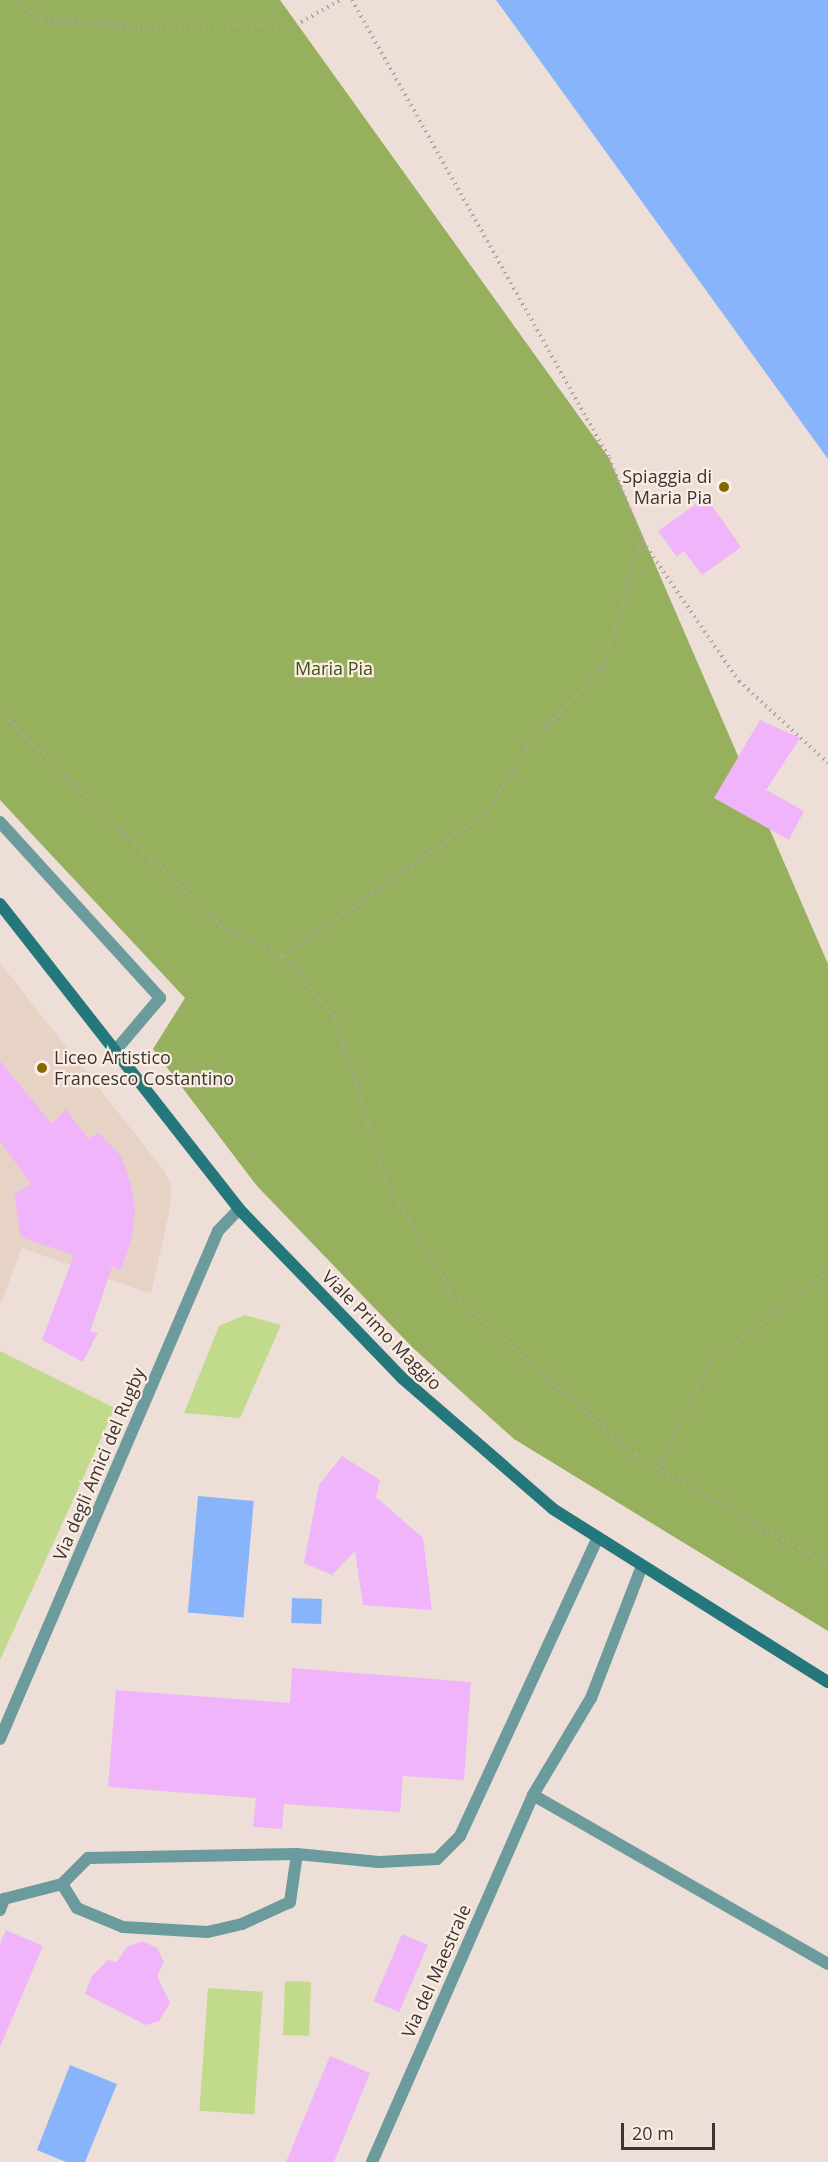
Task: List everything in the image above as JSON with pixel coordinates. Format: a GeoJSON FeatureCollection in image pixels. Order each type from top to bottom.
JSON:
{"type":"FeatureCollection","features":[{"type":"Feature","properties":{"kind":"street"},"geometry":{"type":"LineString","coordinates":[[0,822],[160,998],[115,1051]]}},
{"type":"Feature","properties":{"kind":"street","name":"Viale Primo Maggio"},"geometry":{"type":"LineString","coordinates":[[0,904],[239,1209],[473,1444],[553,1509],[828,1682]]}},
{"type":"Feature","properties":{"kind":"street","name":"Via degli Amici del Rugby"},"geometry":{"type":"LineString","coordinates":[[0,1739],[218,1231],[239,1209]]}},
{"type":"Feature","properties":{"kind":"street"},"geometry":{"type":"LineString","coordinates":[[0,1910],[4,1899],[62,1884],[88,1858],[297,1854],[379,1862],[437,1859],[460,1836],[598,1537]]}},
{"type":"Feature","properties":{"kind":"street","name":"Via del Maestrale"},"geometry":{"type":"LineString","coordinates":[[372,2162],[533,1795],[591,1698],[642,1566]]}},
{"type":"Feature","properties":{"kind":"street"},"geometry":{"type":"LineString","coordinates":[[533,1795],[828,1964]]}},
{"type":"Feature","properties":{"kind":"street"},"geometry":{"type":"LineString","coordinates":[[62,1884],[77,1908],[123,1927],[207,1932],[242,1924],[290,1902],[297,1854]]}},
{"type":"Feature","properties":{"kind":"path"},"geometry":{"type":"LineString","coordinates":[[16,0],[42,20],[142,27],[296,25],[340,0]]}},
{"type":"Feature","properties":{"kind":"path"},"geometry":{"type":"LineString","coordinates":[[352,0],[609,458],[643,542],[739,681],[828,763]]}},
{"type":"Feature","properties":{"kind":"path"},"geometry":{"type":"LineString","coordinates":[[283,956],[488,812],[528,746],[601,671],[643,542]]}},
{"type":"Feature","properties":{"kind":"path"},"geometry":{"type":"LineString","coordinates":[[0,711],[221,926],[283,956],[335,1017],[386,1180],[450,1292],[636,1456],[828,1565]]}},
{"type":"Feature","properties":{"kind":"path"},"geometry":{"type":"LineString","coordinates":[[658,1468],[708,1365],[828,1272]]}},
{"type":"Feature","properties":{"kind":"shaded area","name":"Liceo Artistico Francesco Costantino"},"geometry":{"type":"Polygon","coordinates":[[[0,963],[166,1173],[172,1189],[151,1294],[22,1248],[0,1306],[0,963]]]}},
{"type":"Feature","properties":{"kind":"green space","name":"Maria Pia"},"geometry":{"type":"Polygon","coordinates":[[[0,0],[280,0],[609,458],[828,964],[828,1631],[514,1439],[413,1348],[257,1186],[153,1049],[185,998],[0,800],[0,0]]]}},
{"type":"Feature","properties":{"kind":"green space"},"geometry":{"type":"Polygon","coordinates":[[[245,1315],[281,1325],[240,1418],[184,1413],[219,1326],[245,1315]]]}},
{"type":"Feature","properties":{"kind":"green space"},"geometry":{"type":"Polygon","coordinates":[[[0,1351],[115,1408],[0,1660],[0,1351]]]}},
{"type":"Feature","properties":{"kind":"green space"},"geometry":{"type":"Polygon","coordinates":[[[285,1981],[311,1982],[309,2036],[283,2035],[285,1981]]]}},
{"type":"Feature","properties":{"kind":"green space"},"geometry":{"type":"Polygon","coordinates":[[[208,1988],[263,1992],[254,2115],[199,2111],[208,1988]]]}},
{"type":"Feature","properties":{"kind":"water"},"geometry":{"type":"Polygon","coordinates":[[[496,0],[828,0],[828,459],[496,0]]]}},
{"type":"Feature","properties":{"kind":"water"},"geometry":{"type":"Polygon","coordinates":[[[198,1496],[254,1501],[244,1617],[188,1613],[198,1496]]]}},
{"type":"Feature","properties":{"kind":"water"},"geometry":{"type":"Polygon","coordinates":[[[292,1598],[322,1599],[321,1624],[291,1623],[292,1598]]]}},
{"type":"Feature","properties":{"kind":"water"},"geometry":{"type":"Polygon","coordinates":[[[70,2065],[117,2084],[85,2162],[66,2162],[37,2150],[70,2065]]]}},
{"type":"Feature","properties":{"kind":"building"},"geometry":{"type":"Polygon","coordinates":[[[706,497],[741,547],[702,575],[684,551],[677,557],[658,531],[706,497]]]}},
{"type":"Feature","properties":{"kind":"building"},"geometry":{"type":"Polygon","coordinates":[[[760,720],[800,738],[766,790],[804,811],[789,840],[714,798],[760,720]]]}},
{"type":"Feature","properties":{"kind":"building"},"geometry":{"type":"Polygon","coordinates":[[[0,1061],[52,1124],[66,1109],[88,1139],[99,1133],[121,1156],[131,1185],[135,1209],[131,1240],[121,1270],[112,1267],[90,1332],[98,1332],[83,1362],[42,1340],[74,1255],[21,1237],[14,1194],[31,1184],[0,1141],[0,1061]]]}},
{"type":"Feature","properties":{"kind":"building"},"geometry":{"type":"Polygon","coordinates":[[[342,1456],[380,1480],[376,1497],[423,1538],[432,1610],[363,1605],[355,1551],[332,1575],[304,1563],[319,1485],[342,1456]]]}},
{"type":"Feature","properties":{"kind":"building"},"geometry":{"type":"Polygon","coordinates":[[[292,1668],[471,1682],[464,1780],[403,1776],[400,1812],[284,1804],[282,1829],[253,1827],[256,1798],[108,1787],[116,1690],[290,1703],[292,1668]]]}},
{"type":"Feature","properties":{"kind":"building"},"geometry":{"type":"Polygon","coordinates":[[[6,1930],[43,1946],[0,2047],[0,1944],[6,1930]]]}},
{"type":"Feature","properties":{"kind":"building"},"geometry":{"type":"Polygon","coordinates":[[[402,1934],[428,1945],[399,2012],[373,2001],[402,1934]]]}},
{"type":"Feature","properties":{"kind":"building"},"geometry":{"type":"Polygon","coordinates":[[[143,1941],[157,1948],[164,1962],[157,1976],[170,2003],[159,2021],[146,2025],[85,1994],[92,1976],[108,1960],[117,1962],[127,1947],[143,1941]]]}},
{"type":"Feature","properties":{"kind":"building"},"geometry":{"type":"Polygon","coordinates":[[[330,2056],[370,2073],[334,2162],[286,2162],[330,2056]]]}},
{"type":"Feature","properties":{"kind":"place","name":"Spiaggia di Maria Pia"},"geometry":{"type":"Point","coordinates":[724,487]}},
{"type":"Feature","properties":{"kind":"place","name":"Liceo Artistico Francesco Costantino"},"geometry":{"type":"Point","coordinates":[42,1068]}}]}
